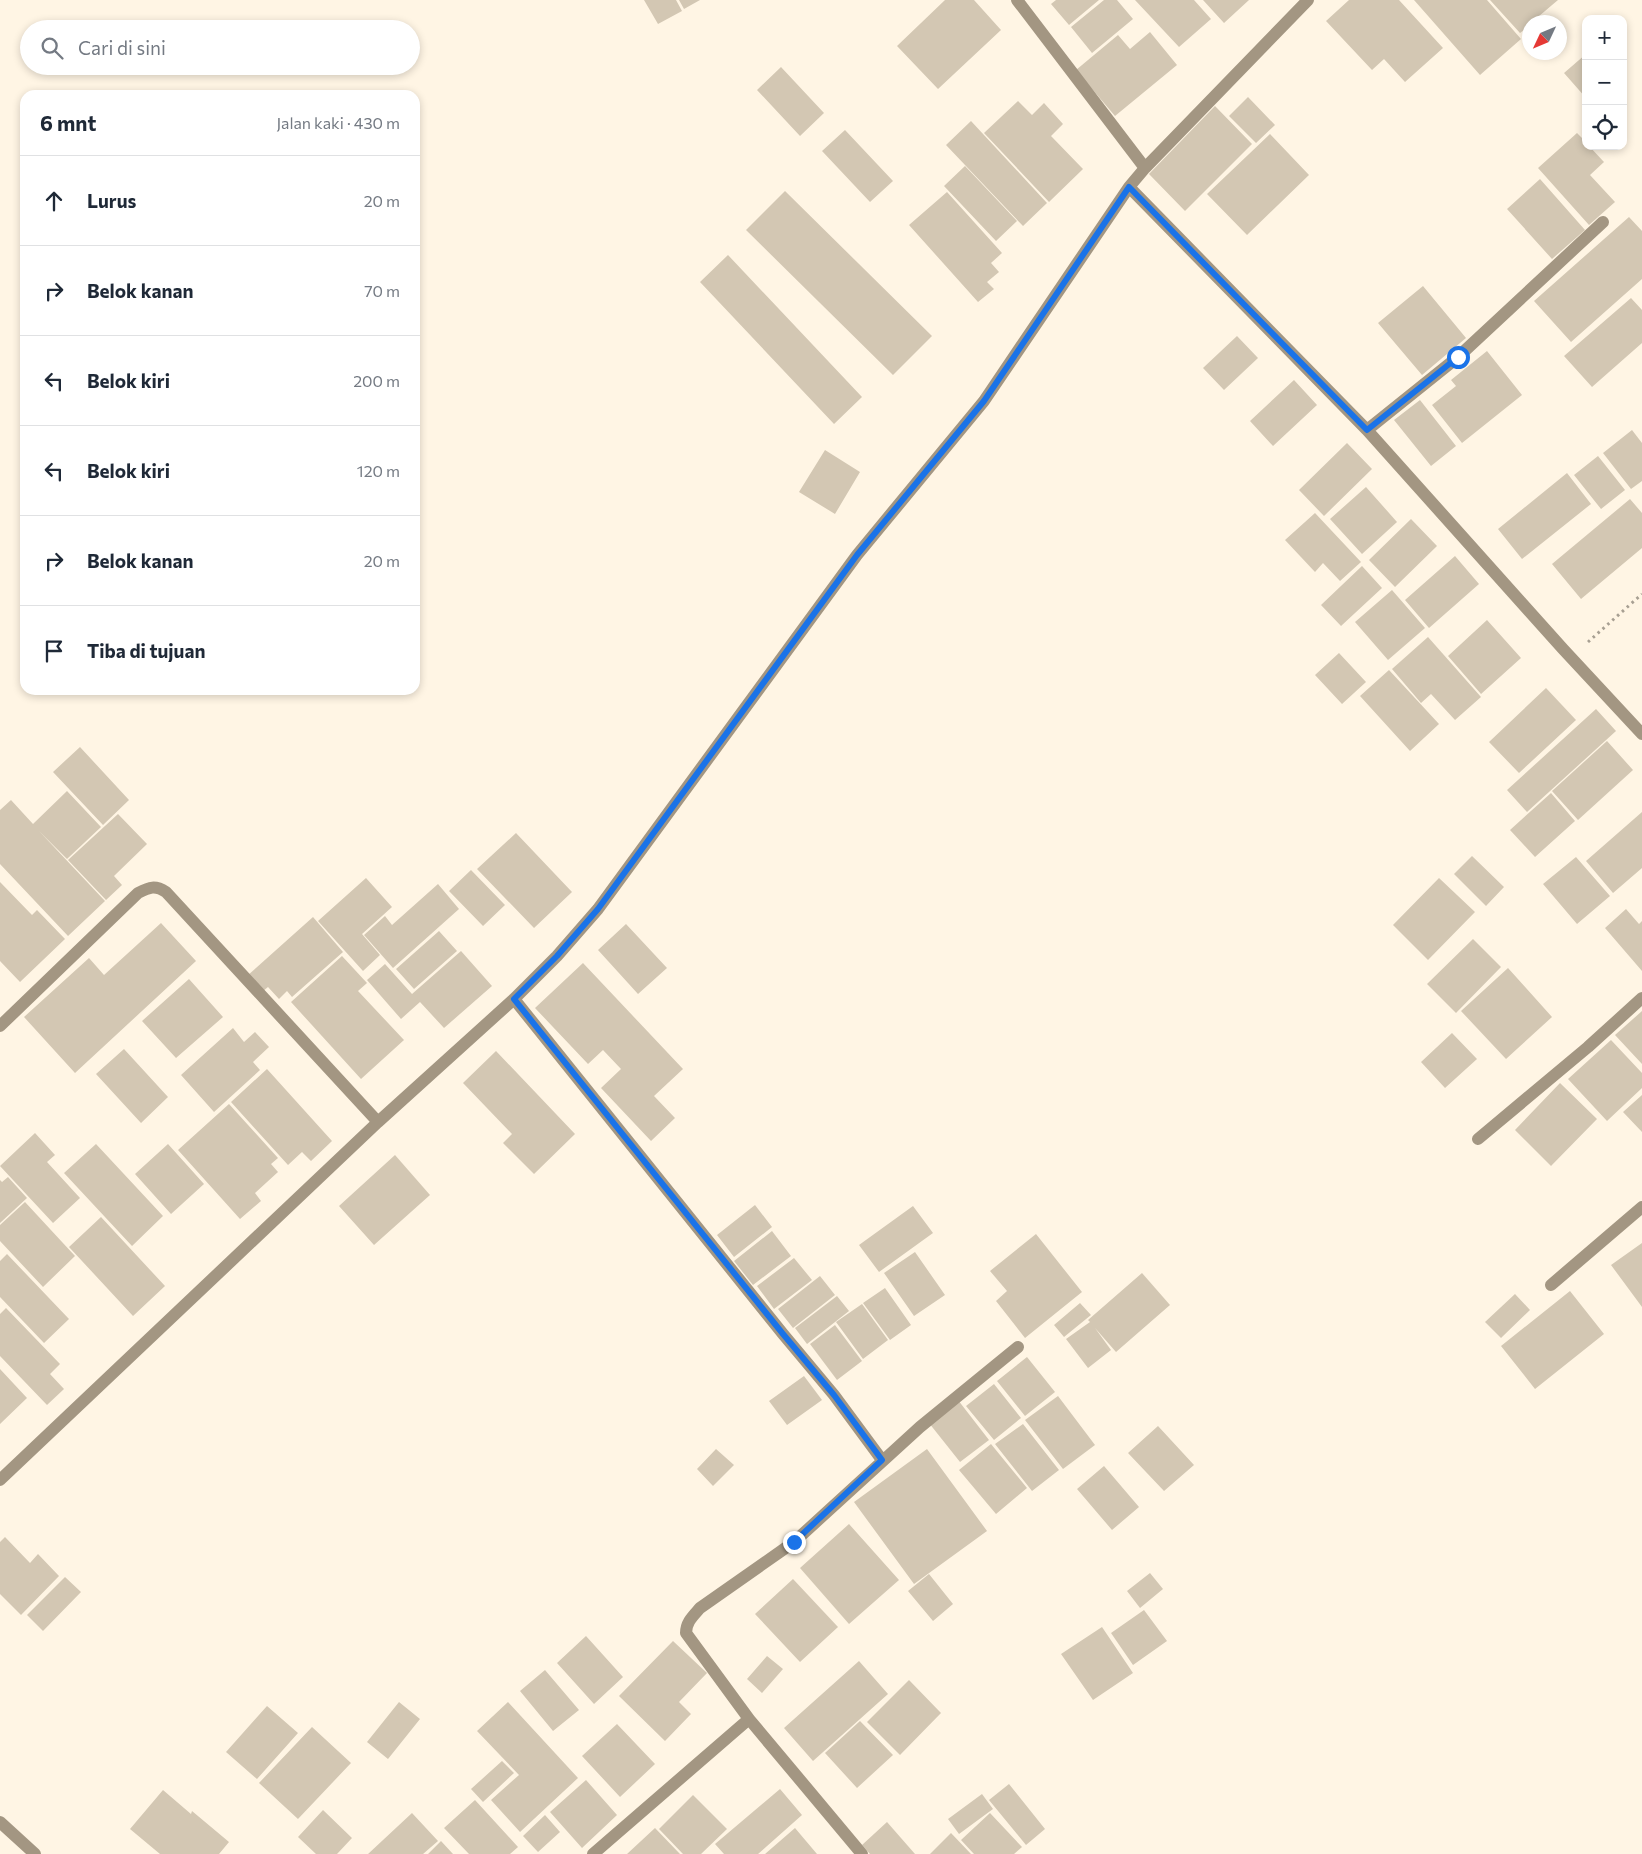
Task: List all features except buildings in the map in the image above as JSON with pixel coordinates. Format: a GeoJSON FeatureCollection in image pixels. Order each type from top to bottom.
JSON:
{"type":"FeatureCollection","features":[{"type":"Feature","properties":{"kind":"street"},"geometry":{"type":"LineString","coordinates":[[1017,0],[1145,168]]}},
{"type":"Feature","properties":{"kind":"street"},"geometry":{"type":"LineString","coordinates":[[0,1480],[378,1122],[514,999],[557,956],[598,909],[857,555],[984,401],[1129,187],[1145,168],[1308,0]]}},
{"type":"Feature","properties":{"kind":"street"},"geometry":{"type":"LineString","coordinates":[[1129,187],[1367,430],[1571,658],[1642,734]]}},
{"type":"Feature","properties":{"kind":"street"},"geometry":{"type":"LineString","coordinates":[[1367,430],[1458,357],[1603,222]]}},
{"type":"Feature","properties":{"kind":"street"},"geometry":{"type":"LineString","coordinates":[[0,1026],[138,893],[150,887],[157,887],[166,892],[378,1122]]}},
{"type":"Feature","properties":{"kind":"street"},"geometry":{"type":"LineString","coordinates":[[1478,1139],[1588,1048],[1642,998]]}},
{"type":"Feature","properties":{"kind":"street"},"geometry":{"type":"LineString","coordinates":[[514,999],[834,1395],[882,1460]]}},
{"type":"Feature","properties":{"kind":"street"},"geometry":{"type":"LineString","coordinates":[[1552,1285],[1642,1207]]}},
{"type":"Feature","properties":{"kind":"street"},"geometry":{"type":"LineString","coordinates":[[862,1854],[749,1719],[686,1633],[686,1627],[688,1621],[700,1608],[794,1542],[882,1460],[1018,1347]]}},
{"type":"Feature","properties":{"kind":"street"},"geometry":{"type":"LineString","coordinates":[[593,1854],[749,1719]]}},
{"type":"Feature","properties":{"kind":"street"},"geometry":{"type":"LineString","coordinates":[[0,1822],[35,1854]]}},
{"type":"Feature","properties":{"kind":"path"},"geometry":{"type":"LineString","coordinates":[[1571,658],[1642,594]]}},
{"type":"Feature","properties":{"kind":"route"},"geometry":{"type":"LineString","coordinates":[[794,1542],[882,1460],[834,1395],[514,999],[557,956],[598,909],[857,555],[984,401],[1129,187],[1367,430],[1458,357]]}}]}
